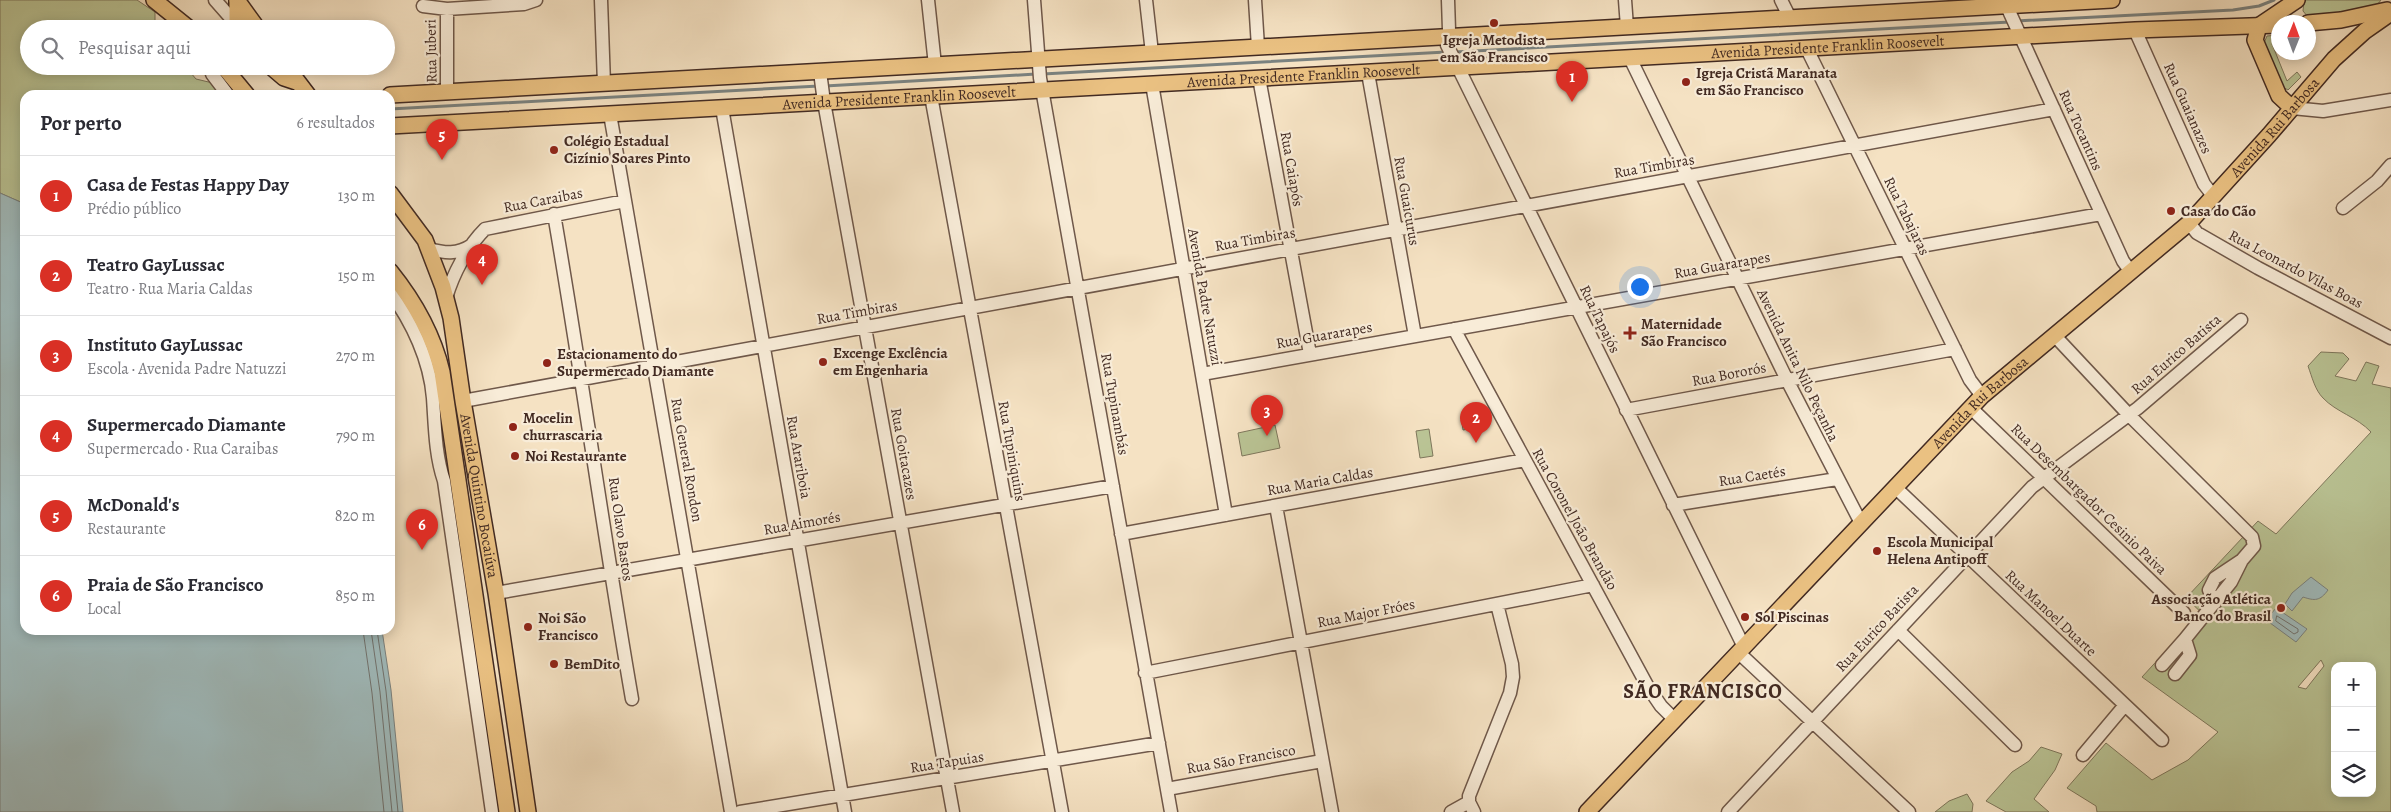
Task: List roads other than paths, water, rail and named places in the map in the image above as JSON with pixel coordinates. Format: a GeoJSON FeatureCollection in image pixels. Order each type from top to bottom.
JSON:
{"type":"FeatureCollection","features":[{"type":"Feature","properties":{"kind":"main road"},"geometry":{"type":"LineString","coordinates":[[154,0],[179,20]]}},
{"type":"Feature","properties":{"kind":"main road"},"geometry":{"type":"LineString","coordinates":[[237,0],[238,20]]}},
{"type":"Feature","properties":{"kind":"main road"},"geometry":{"type":"LineString","coordinates":[[237,0],[251,20]]}},
{"type":"Feature","properties":{"kind":"main road","name":"Avenida Presidente Franklin Roosevelt"},"geometry":{"type":"LineString","coordinates":[[395,126],[722,108],[935,65],[1152,84],[1368,72],[1455,63],[1630,58],[1807,48],[2112,0]]}},
{"type":"Feature","properties":{"kind":"main road"},"geometry":{"type":"LineString","coordinates":[[2283,15],[2298,0]]}},
{"type":"Feature","properties":{"kind":"main road"},"geometry":{"type":"LineString","coordinates":[[2298,0],[2301,15]]}},
{"type":"Feature","properties":{"kind":"main road"},"geometry":{"type":"LineString","coordinates":[[2316,22],[2381,13]]}},
{"type":"Feature","properties":{"kind":"main road","name":"Avenida Rui Barbosa"},"geometry":{"type":"LineString","coordinates":[[1587,812],[1982,396],[2189,223],[2214,197],[2334,59],[2365,31],[2381,13]]}},
{"type":"Feature","properties":{"kind":"main road","name":"Avenida Presidente Franklin Roosevelt"},"geometry":{"type":"LineString","coordinates":[[395,95],[604,84],[822,87],[931,96],[1040,73],[1152,53],[1448,40],[1790,18],[2012,17],[2135,30],[2259,26]]}},
{"type":"Feature","properties":{"kind":"main road"},"geometry":{"type":"LineString","coordinates":[[2271,23],[2259,26],[2255,40],[2279,96],[2292,108]]}},
{"type":"Feature","properties":{"kind":"main road"},"geometry":{"type":"LineString","coordinates":[[222,75],[232,89]]}},
{"type":"Feature","properties":{"kind":"main road"},"geometry":{"type":"LineString","coordinates":[[232,89],[236,75]]}},
{"type":"Feature","properties":{"kind":"main road"},"geometry":{"type":"LineString","coordinates":[[280,75],[298,82]]}},
{"type":"Feature","properties":{"kind":"main road"},"geometry":{"type":"LineString","coordinates":[[293,75],[304,90]]}},
{"type":"Feature","properties":{"kind":"main road","name":"Avenida Quintino Bocaiúva"},"geometry":{"type":"LineString","coordinates":[[395,200],[420,232],[446,298],[496,593],[528,812]]}},
{"type":"Feature","properties":{"kind":"main road","name":"Avenida Quintino Bocaiúva"},"geometry":{"type":"LineString","coordinates":[[395,278],[418,309],[428,330],[442,372],[507,812]]}},
{"type":"Feature","properties":{"kind":"street"},"geometry":{"type":"LineString","coordinates":[[215,0],[231,20]]}},
{"type":"Feature","properties":{"kind":"street"},"geometry":{"type":"LineString","coordinates":[[601,0],[604,84]]}},
{"type":"Feature","properties":{"kind":"street"},"geometry":{"type":"LineString","coordinates":[[928,0],[935,65]]}},
{"type":"Feature","properties":{"kind":"street","name":"Rua Tupinambás"},"geometry":{"type":"LineString","coordinates":[[1034,0],[1040,73],[1171,812]]}},
{"type":"Feature","properties":{"kind":"street"},"geometry":{"type":"LineString","coordinates":[[1146,0],[1152,53]]}},
{"type":"Feature","properties":{"kind":"street"},"geometry":{"type":"LineString","coordinates":[[1255,0],[1258,47]]}},
{"type":"Feature","properties":{"kind":"street","name":"Rua Tapajós"},"geometry":{"type":"LineString","coordinates":[[1448,0],[1448,40],[1455,63],[1673,505],[1741,650]]}},
{"type":"Feature","properties":{"kind":"street"},"geometry":{"type":"LineString","coordinates":[[1626,0],[1627,27]]}},
{"type":"Feature","properties":{"kind":"street"},"geometry":{"type":"LineString","coordinates":[[1781,0],[1790,18]]}},
{"type":"Feature","properties":{"kind":"street"},"geometry":{"type":"LineString","coordinates":[[2381,13],[2387,0]]}},
{"type":"Feature","properties":{"kind":"street"},"geometry":{"type":"LineString","coordinates":[[423,6],[447,9],[530,2]]}},
{"type":"Feature","properties":{"kind":"street","name":"Rua Juberi"},"geometry":{"type":"LineString","coordinates":[[447,9],[447,92]]}},
{"type":"Feature","properties":{"kind":"street","name":"Rua Tocantins"},"geometry":{"type":"LineString","coordinates":[[2012,17],[2101,214],[2123,260],[2131,272]]}},
{"type":"Feature","properties":{"kind":"street","name":"Rua Guaianazes"},"geometry":{"type":"LineString","coordinates":[[2135,30],[2204,184],[2214,197]]}},
{"type":"Feature","properties":{"kind":"street","name":"Rua Tabajaras"},"geometry":{"type":"LineString","coordinates":[[1807,48],[1970,380],[1982,396]]}},
{"type":"Feature","properties":{"kind":"street","name":"Avenida Anita Nilo Peçanha"},"geometry":{"type":"LineString","coordinates":[[1630,58],[1787,380],[1861,523]]}},
{"type":"Feature","properties":{"kind":"street","name":"Rua Guaicurus"},"geometry":{"type":"LineString","coordinates":[[1368,72],[1415,336]]}},
{"type":"Feature","properties":{"kind":"street","name":"Rua Caiapós"},"geometry":{"type":"LineString","coordinates":[[1259,78],[1310,354]]}},
{"type":"Feature","properties":{"kind":"street","name":"Avenida Padre Natuzzi"},"geometry":{"type":"LineString","coordinates":[[1152,84],[1226,515]]}},
{"type":"Feature","properties":{"kind":"street","name":"Rua Goitacazes"},"geometry":{"type":"LineString","coordinates":[[822,87],[953,812]]}},
{"type":"Feature","properties":{"kind":"street","name":"Rua Tupiniquins"},"geometry":{"type":"LineString","coordinates":[[931,96],[1062,812]]}},
{"type":"Feature","properties":{"kind":"street"},"geometry":{"type":"LineString","coordinates":[[2292,108],[2323,111],[2391,100]]}},
{"type":"Feature","properties":{"kind":"street","name":"Rua Arariboia"},"geometry":{"type":"LineString","coordinates":[[722,108],[845,812]]}},
{"type":"Feature","properties":{"kind":"street","name":"Rua Timbiras"},"geometry":{"type":"LineString","coordinates":[[463,401],[2054,110]]}},
{"type":"Feature","properties":{"kind":"street","name":"Rua General Rondon"},"geometry":{"type":"LineString","coordinates":[[610,114],[731,812]]}},
{"type":"Feature","properties":{"kind":"street"},"geometry":{"type":"LineString","coordinates":[[2343,208],[2377,181],[2391,165]]}},
{"type":"Feature","properties":{"kind":"street","name":"Rua Caraibas"},"geometry":{"type":"LineString","coordinates":[[446,298],[454,274],[485,229],[625,201]]}},
{"type":"Feature","properties":{"kind":"street","name":"Rua Olavo Bastos"},"geometry":{"type":"LineString","coordinates":[[554,214],[582,379],[610,573],[632,699]]}},
{"type":"Feature","properties":{"kind":"street","name":"Rua Guararapes"},"geometry":{"type":"LineString","coordinates":[[1202,374],[2101,214]]}},
{"type":"Feature","properties":{"kind":"street","name":"Rua Leonardo Vilas Boas"},"geometry":{"type":"LineString","coordinates":[[2189,223],[2197,233],[2258,268],[2391,338]]}},
{"type":"Feature","properties":{"kind":"street","name":"Rua Caraibas"},"geometry":{"type":"LineString","coordinates":[[428,249],[454,253],[463,251],[474,244]]}},
{"type":"Feature","properties":{"kind":"street"},"geometry":{"type":"LineString","coordinates":[[395,301],[417,340],[429,374],[439,465],[444,481],[492,812]]}},
{"type":"Feature","properties":{"kind":"street","name":"Rua Eurico Batista"},"geometry":{"type":"LineString","coordinates":[[1728,812],[2042,478],[2129,415],[2241,320]]}},
{"type":"Feature","properties":{"kind":"street","name":"Rua Coronel João Brandão"},"geometry":{"type":"LineString","coordinates":[[1454,329],[1648,687],[1661,706],[1674,720]]}},
{"type":"Feature","properties":{"kind":"street"},"geometry":{"type":"LineString","coordinates":[[2055,336],[2129,415],[2252,537],[2254,546],[2242,560],[2223,571],[2212,582],[2209,590],[2215,604],[2162,665]]}},
{"type":"Feature","properties":{"kind":"street","name":"Rua Bororós"},"geometry":{"type":"LineString","coordinates":[[1626,410],[1955,349]]}},
{"type":"Feature","properties":{"kind":"street","name":"Rua Desembargador Cesinio Paiva"},"geometry":{"type":"LineString","coordinates":[[1971,408],[2184,613]]}},
{"type":"Feature","properties":{"kind":"street","name":"Rua Maria Caldas"},"geometry":{"type":"LineString","coordinates":[[1121,534],[1525,460]]}},
{"type":"Feature","properties":{"kind":"street","name":"Rua Caetés"},"geometry":{"type":"LineString","coordinates":[[1673,505],[1837,479]]}},
{"type":"Feature","properties":{"kind":"street","name":"Rua Aimorés"},"geometry":{"type":"LineString","coordinates":[[496,593],[1113,486]]}},
{"type":"Feature","properties":{"kind":"street","name":"Rua Manoel Duarte"},"geometry":{"type":"LineString","coordinates":[[1896,488],[2162,740]]}},
{"type":"Feature","properties":{"kind":"street"},"geometry":{"type":"LineString","coordinates":[[1276,506],[1332,812]]}},
{"type":"Feature","properties":{"kind":"street","name":"Rua Major Fróes"},"geometry":{"type":"LineString","coordinates":[[1145,673],[1593,585]]}},
{"type":"Feature","properties":{"kind":"street"},"geometry":{"type":"LineString","coordinates":[[1451,812],[1471,807],[1469,796],[1510,693],[1513,677],[1497,604]]}},
{"type":"Feature","properties":{"kind":"street"},"geometry":{"type":"LineString","coordinates":[[1898,630],[2015,745]]}},
{"type":"Feature","properties":{"kind":"street"},"geometry":{"type":"LineString","coordinates":[[2175,674],[2190,655],[2185,639]]}},
{"type":"Feature","properties":{"kind":"street"},"geometry":{"type":"LineString","coordinates":[[1741,650],[1812,722],[1909,812]]}},
{"type":"Feature","properties":{"kind":"street"},"geometry":{"type":"LineString","coordinates":[[2083,755],[2125,705]]}},
{"type":"Feature","properties":{"kind":"street","name":"Rua Tapuias"},"geometry":{"type":"LineString","coordinates":[[740,812],[1159,743]]}},
{"type":"Feature","properties":{"kind":"street","name":"Rua São Francisco"},"geometry":{"type":"LineString","coordinates":[[1167,789],[1322,761]]}},
{"type":"Feature","properties":{"kind":"water"},"geometry":{"type":"Polygon","coordinates":[[[0,193],[20,202],[20,635],[383,635],[391,690],[403,812],[0,812],[0,193]]]}},
{"type":"Feature","properties":{"kind":"water"},"geometry":{"type":"Polygon","coordinates":[[[2311,577],[2328,590],[2317,599],[2303,597],[2292,611],[2285,604],[2292,593],[2311,577]]]}},
{"type":"Feature","properties":{"kind":"water"},"geometry":{"type":"Polygon","coordinates":[[[2276,608],[2307,629],[2296,642],[2266,620],[2276,608]]]}},
{"type":"Feature","properties":{"kind":"waterway"},"geometry":{"type":"LineString","coordinates":[[2016,21],[2233,10],[2259,6],[2274,0]]}},
{"type":"Feature","properties":{"kind":"waterway"},"geometry":{"type":"LineString","coordinates":[[1455,52],[2010,22]]}},
{"type":"Feature","properties":{"kind":"waterway"},"geometry":{"type":"LineString","coordinates":[[1043,74],[1446,52]]}},
{"type":"Feature","properties":{"kind":"waterway"},"geometry":{"type":"LineString","coordinates":[[825,86],[1036,74]]}},
{"type":"Feature","properties":{"kind":"waterway"},"geometry":{"type":"LineString","coordinates":[[395,109],[819,86]]}},
{"type":"Feature","properties":{"kind":"place","name":"Igreja Metodista em São Francisco"},"geometry":{"type":"Point","coordinates":[1494,23]}},
{"type":"Feature","properties":{"kind":"place","name":"Igreja Cristã Maranata em São Francisco"},"geometry":{"type":"Point","coordinates":[1686,82]}},
{"type":"Feature","properties":{"kind":"place","name":"Casa de Festas Happy Day"},"geometry":{"type":"Point","coordinates":[1572,102]}},
{"type":"Feature","properties":{"kind":"place","name":"Colégio Estadual Cizínio Soares Pinto"},"geometry":{"type":"Point","coordinates":[554,150]}},
{"type":"Feature","properties":{"kind":"place","name":"McDonald's"},"geometry":{"type":"Point","coordinates":[442,160]}},
{"type":"Feature","properties":{"kind":"place","name":"Casa do Cão"},"geometry":{"type":"Point","coordinates":[2171,211]}},
{"type":"Feature","properties":{"kind":"place","name":"Supermercado Diamante"},"geometry":{"type":"Point","coordinates":[482,285]}},
{"type":"Feature","properties":{"kind":"place","name":"Maternidade São Francisco"},"geometry":{"type":"Point","coordinates":[1630,333]}},
{"type":"Feature","properties":{"kind":"place","name":"Excenge Exclência em Engenharia"},"geometry":{"type":"Point","coordinates":[823,362]}},
{"type":"Feature","properties":{"kind":"place","name":"Estacionamento do Supermercado Diamante"},"geometry":{"type":"Point","coordinates":[547,363]}},
{"type":"Feature","properties":{"kind":"place","name":"Mocelin churrascaria"},"geometry":{"type":"Point","coordinates":[513,427]}},
{"type":"Feature","properties":{"kind":"place","name":"Instituto GayLussac"},"geometry":{"type":"Point","coordinates":[1267,436]}},
{"type":"Feature","properties":{"kind":"place","name":"Teatro GayLussac"},"geometry":{"type":"Point","coordinates":[1476,443]}},
{"type":"Feature","properties":{"kind":"place","name":"Noi Restaurante"},"geometry":{"type":"Point","coordinates":[515,456]}},
{"type":"Feature","properties":{"kind":"place","name":"Praia de São Francisco"},"geometry":{"type":"Point","coordinates":[422,550]}},
{"type":"Feature","properties":{"kind":"place","name":"Escola Municipal Helena Antipoff"},"geometry":{"type":"Point","coordinates":[1877,551]}},
{"type":"Feature","properties":{"kind":"place","name":"Associação Atlética Banco do Brasil"},"geometry":{"type":"Point","coordinates":[2281,608]}},
{"type":"Feature","properties":{"kind":"place","name":"Sol Piscinas"},"geometry":{"type":"Point","coordinates":[1745,617]}},
{"type":"Feature","properties":{"kind":"place","name":"Noi São Francisco"},"geometry":{"type":"Point","coordinates":[528,627]}},
{"type":"Feature","properties":{"kind":"place","name":"BemDito"},"geometry":{"type":"Point","coordinates":[554,664]}},
{"type":"Feature","properties":{"kind":"district","name":"SÃO FRANCISCO"},"geometry":{"type":"Point","coordinates":[1703,691]}}]}
